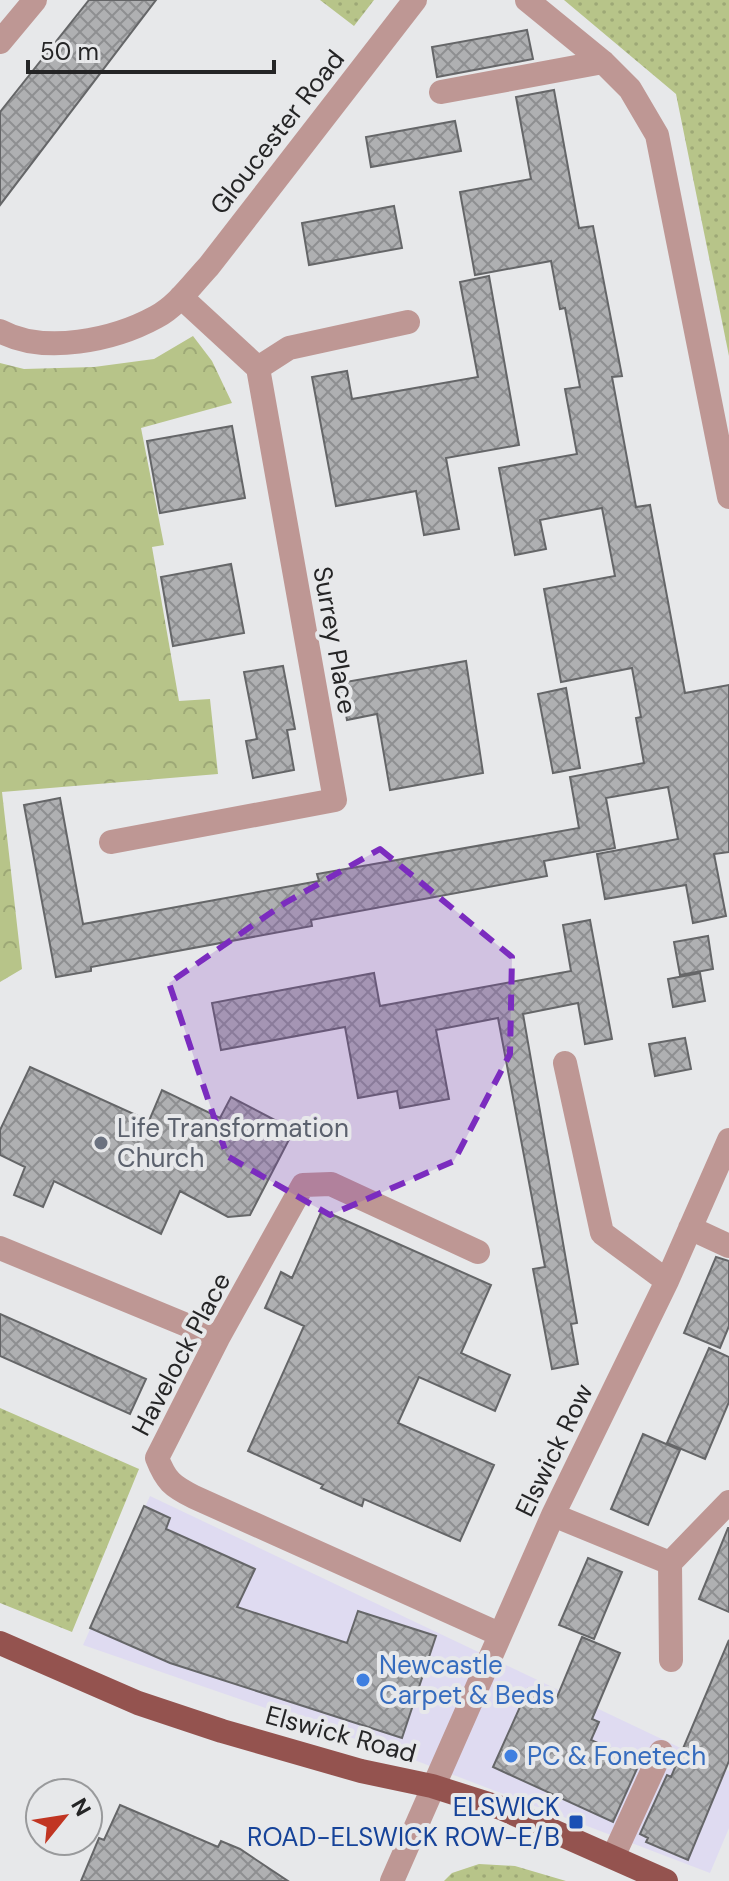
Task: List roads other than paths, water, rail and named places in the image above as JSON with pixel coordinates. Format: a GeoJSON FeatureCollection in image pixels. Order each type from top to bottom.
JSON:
{"type":"FeatureCollection","features":[{"type":"Feature","properties":{"kind":"main road","name":"Elswick Road"},"geometry":{"type":"LineString","coordinates":[[0,1643],[138,1703],[222,1731],[361,1771],[432,1786],[501,1808],[666,1881]]}},
{"type":"Feature","properties":{"kind":"street"},"geometry":{"type":"LineString","coordinates":[[0,42],[35,0]]}},
{"type":"Feature","properties":{"kind":"street","name":"Gloucester Road"},"geometry":{"type":"LineString","coordinates":[[0,331],[8,336],[43,343],[78,343],[157,317],[181,297],[209,266],[415,0]]}},
{"type":"Feature","properties":{"kind":"street"},"geometry":{"type":"LineString","coordinates":[[527,0],[603,62],[630,89],[657,135],[729,497]]}},
{"type":"Feature","properties":{"kind":"street"},"geometry":{"type":"LineString","coordinates":[[441,92],[603,62]]}},
{"type":"Feature","properties":{"kind":"street"},"geometry":{"type":"LineString","coordinates":[[181,297],[258,368],[289,348],[408,322]]}},
{"type":"Feature","properties":{"kind":"street","name":"Surrey Place"},"geometry":{"type":"LineString","coordinates":[[111,842],[335,800],[258,368]]}},
{"type":"Feature","properties":{"kind":"street"},"geometry":{"type":"LineString","coordinates":[[565,1063],[602,1233],[667,1281]]}},
{"type":"Feature","properties":{"kind":"street","name":"Elswick Row"},"geometry":{"type":"LineString","coordinates":[[392,1881],[553,1515],[667,1281],[729,1140]]}},
{"type":"Feature","properties":{"kind":"street","name":"Havelock Place"},"geometry":{"type":"LineString","coordinates":[[478,1252],[331,1184],[303,1185],[218,1338],[157,1458],[164,1476],[194,1497],[499,1634]]}},
{"type":"Feature","properties":{"kind":"street"},"geometry":{"type":"LineString","coordinates":[[690,1228],[729,1246]]}},
{"type":"Feature","properties":{"kind":"street"},"geometry":{"type":"LineString","coordinates":[[0,1248],[218,1338]]}},
{"type":"Feature","properties":{"kind":"street"},"geometry":{"type":"LineString","coordinates":[[671,1660],[670,1563],[729,1502]]}},
{"type":"Feature","properties":{"kind":"street"},"geometry":{"type":"LineString","coordinates":[[553,1515],[670,1563]]}},
{"type":"Feature","properties":{"kind":"street"},"geometry":{"type":"LineString","coordinates":[[613,1857],[661,1752]]}},
{"type":"Feature","properties":{"kind":"place","name":"Life Transformation Church"},"geometry":{"type":"Point","coordinates":[101,1143]}},
{"type":"Feature","properties":{"kind":"place","name":"Newcastle Carpet & Beds"},"geometry":{"type":"Point","coordinates":[363,1680]}},
{"type":"Feature","properties":{"kind":"place","name":"PC & Fonetech"},"geometry":{"type":"Point","coordinates":[511,1756]}},
{"type":"Feature","properties":{"kind":"place","name":"ELSWICK ROAD-ELSWICK ROW-E/B"},"geometry":{"type":"Point","coordinates":[576,1822]}}]}
